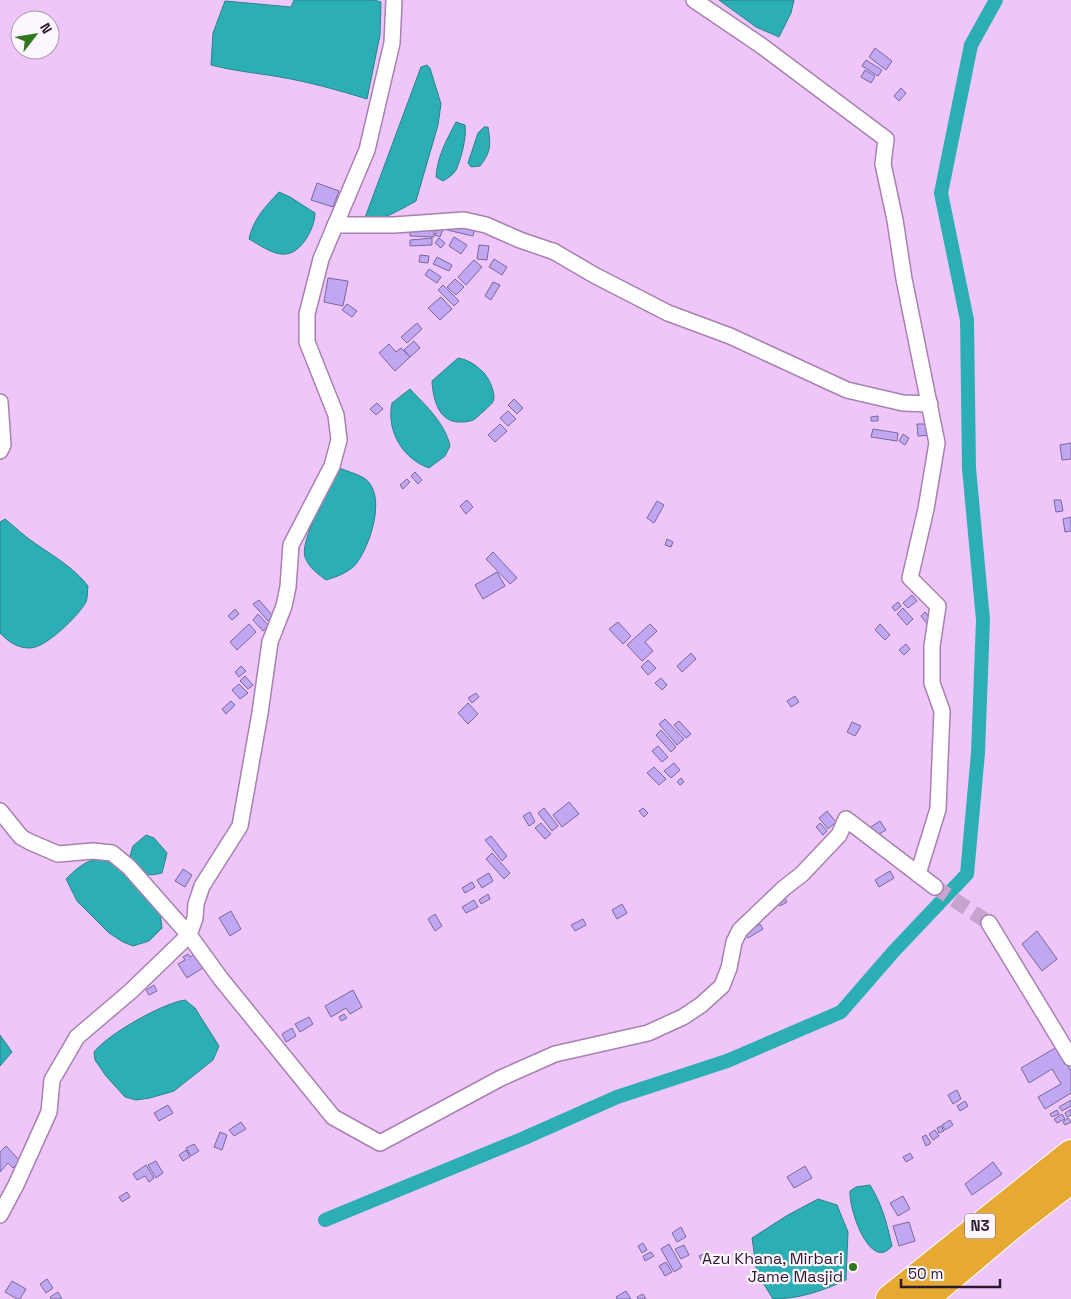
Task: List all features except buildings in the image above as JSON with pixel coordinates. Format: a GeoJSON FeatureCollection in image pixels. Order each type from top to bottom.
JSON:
{"type":"FeatureCollection","features":[{"type":"Feature","properties":{"kind":"highway","name":"N3"},"geometry":{"type":"LineString","coordinates":[[890,1299],[1071,1154]]}},
{"type":"Feature","properties":{"kind":"highway","name":"N3"},"geometry":{"type":"LineString","coordinates":[[924,1299],[1013,1224],[1071,1179]]}},
{"type":"Feature","properties":{"kind":"street"},"geometry":{"type":"LineString","coordinates":[[0,1215],[16,1185],[49,1112],[52,1080],[77,1037],[131,991],[189,935],[202,886],[240,826],[260,713],[270,642],[284,606],[288,587],[291,544],[332,466],[339,440],[336,415],[306,342],[307,314],[321,259],[367,150],[392,44],[394,0]]}},
{"type":"Feature","properties":{"kind":"street"},"geometry":{"type":"LineString","coordinates":[[694,0],[759,44],[886,139],[882,164],[895,220],[904,279],[937,444],[926,509],[910,578],[938,606],[932,646],[932,683],[942,711],[938,809],[918,874]]}},
{"type":"Feature","properties":{"kind":"street"},"geometry":{"type":"LineString","coordinates":[[335,225],[394,226],[464,220],[486,225],[554,252],[668,313],[730,336],[847,390],[903,403],[930,404]]}},
{"type":"Feature","properties":{"kind":"street"},"geometry":{"type":"LineString","coordinates":[[0,402],[3,445],[0,451]]}},
{"type":"Feature","properties":{"kind":"street"},"geometry":{"type":"LineString","coordinates":[[0,810],[20,836],[58,854],[93,851],[112,853],[130,867],[189,935],[221,979],[333,1117],[380,1143],[501,1078],[555,1054],[648,1033],[683,1017],[701,1005],[722,986],[729,968],[734,942],[740,930],[784,888],[802,874],[839,835],[846,819],[935,887]]}},
{"type":"Feature","properties":{"kind":"street"},"geometry":{"type":"LineString","coordinates":[[989,923],[1071,1058]]}},
{"type":"Feature","properties":{"kind":"shaded area"},"geometry":{"type":"Polygon","coordinates":[[[294,0],[374,0],[381,2],[380,35],[367,99],[302,81],[211,65],[213,33],[225,1],[291,7],[294,0]]]}},
{"type":"Feature","properties":{"kind":"shaded area"},"geometry":{"type":"Polygon","coordinates":[[[719,0],[794,0],[791,13],[779,37],[756,27],[719,0]]]}},
{"type":"Feature","properties":{"kind":"shaded area"},"geometry":{"type":"Polygon","coordinates":[[[427,65],[430,68],[441,104],[438,125],[416,201],[397,212],[363,223],[421,67],[427,65]]]}},
{"type":"Feature","properties":{"kind":"shaded area"},"geometry":{"type":"Polygon","coordinates":[[[456,122],[465,125],[463,148],[456,170],[443,181],[436,177],[438,162],[456,122]]]}},
{"type":"Feature","properties":{"kind":"shaded area"},"geometry":{"type":"Polygon","coordinates":[[[484,127],[488,127],[490,144],[488,152],[480,166],[471,167],[468,163],[478,133],[484,127]]]}},
{"type":"Feature","properties":{"kind":"shaded area"},"geometry":{"type":"Polygon","coordinates":[[[279,192],[315,213],[306,239],[299,247],[286,254],[279,254],[264,248],[249,239],[257,219],[279,192]]]}},
{"type":"Feature","properties":{"kind":"shaded area"},"geometry":{"type":"Polygon","coordinates":[[[458,358],[472,363],[484,373],[491,384],[494,395],[491,405],[468,422],[451,421],[446,418],[435,401],[432,381],[458,358]]]}},
{"type":"Feature","properties":{"kind":"shaded area"},"geometry":{"type":"Polygon","coordinates":[[[410,389],[439,422],[448,438],[450,446],[445,456],[429,468],[411,458],[404,451],[394,433],[391,413],[392,403],[410,389]]]}},
{"type":"Feature","properties":{"kind":"shaded area"},"geometry":{"type":"Polygon","coordinates":[[[339,468],[364,478],[371,486],[375,496],[376,507],[367,545],[356,564],[346,572],[326,580],[309,564],[305,557],[304,549],[317,512],[339,468]]]}},
{"type":"Feature","properties":{"kind":"shaded area"},"geometry":{"type":"Polygon","coordinates":[[[5,519],[70,568],[88,586],[86,602],[77,615],[53,637],[37,647],[25,648],[17,646],[0,633],[0,522],[5,519]]]}},
{"type":"Feature","properties":{"kind":"shaded area"},"geometry":{"type":"Polygon","coordinates":[[[146,835],[154,838],[167,853],[162,873],[145,874],[138,870],[130,856],[133,846],[146,835]]]}},
{"type":"Feature","properties":{"kind":"shaded area"},"geometry":{"type":"Polygon","coordinates":[[[100,858],[113,861],[129,876],[160,913],[162,928],[149,941],[133,946],[123,942],[109,933],[77,901],[66,879],[82,865],[100,858]]]}},
{"type":"Feature","properties":{"kind":"shaded area"},"geometry":{"type":"Polygon","coordinates":[[[185,1000],[195,1008],[219,1046],[213,1060],[174,1091],[136,1100],[125,1097],[106,1076],[95,1060],[94,1052],[123,1028],[137,1020],[175,1002],[185,1000]]]}},
{"type":"Feature","properties":{"kind":"shaded area"},"geometry":{"type":"Polygon","coordinates":[[[0,1035],[12,1052],[0,1066],[0,1035]]]}},
{"type":"Feature","properties":{"kind":"shaded area"},"geometry":{"type":"Polygon","coordinates":[[[870,1185],[881,1207],[892,1246],[882,1252],[872,1249],[862,1234],[854,1216],[850,1198],[850,1191],[856,1187],[870,1185]]]}},
{"type":"Feature","properties":{"kind":"shaded area"},"geometry":{"type":"Polygon","coordinates":[[[818,1199],[837,1205],[848,1232],[846,1280],[810,1294],[792,1298],[773,1299],[757,1273],[752,1238],[818,1199]]]}},
{"type":"Feature","properties":{"kind":"waterway"},"geometry":{"type":"LineString","coordinates":[[325,1220],[522,1139],[617,1097],[727,1061],[841,1012],[894,951],[967,874],[978,753],[983,620],[969,468],[967,320],[941,193],[971,45],[996,0]]}},
{"type":"Feature","properties":{"kind":"tunnel"},"geometry":{"type":"LineString","coordinates":[[935,887],[989,923]]}},
{"type":"Feature","properties":{"kind":"place","name":"Azu Khana, Mirbari Jame Masjid"},"geometry":{"type":"Point","coordinates":[853,1267]}}]}
